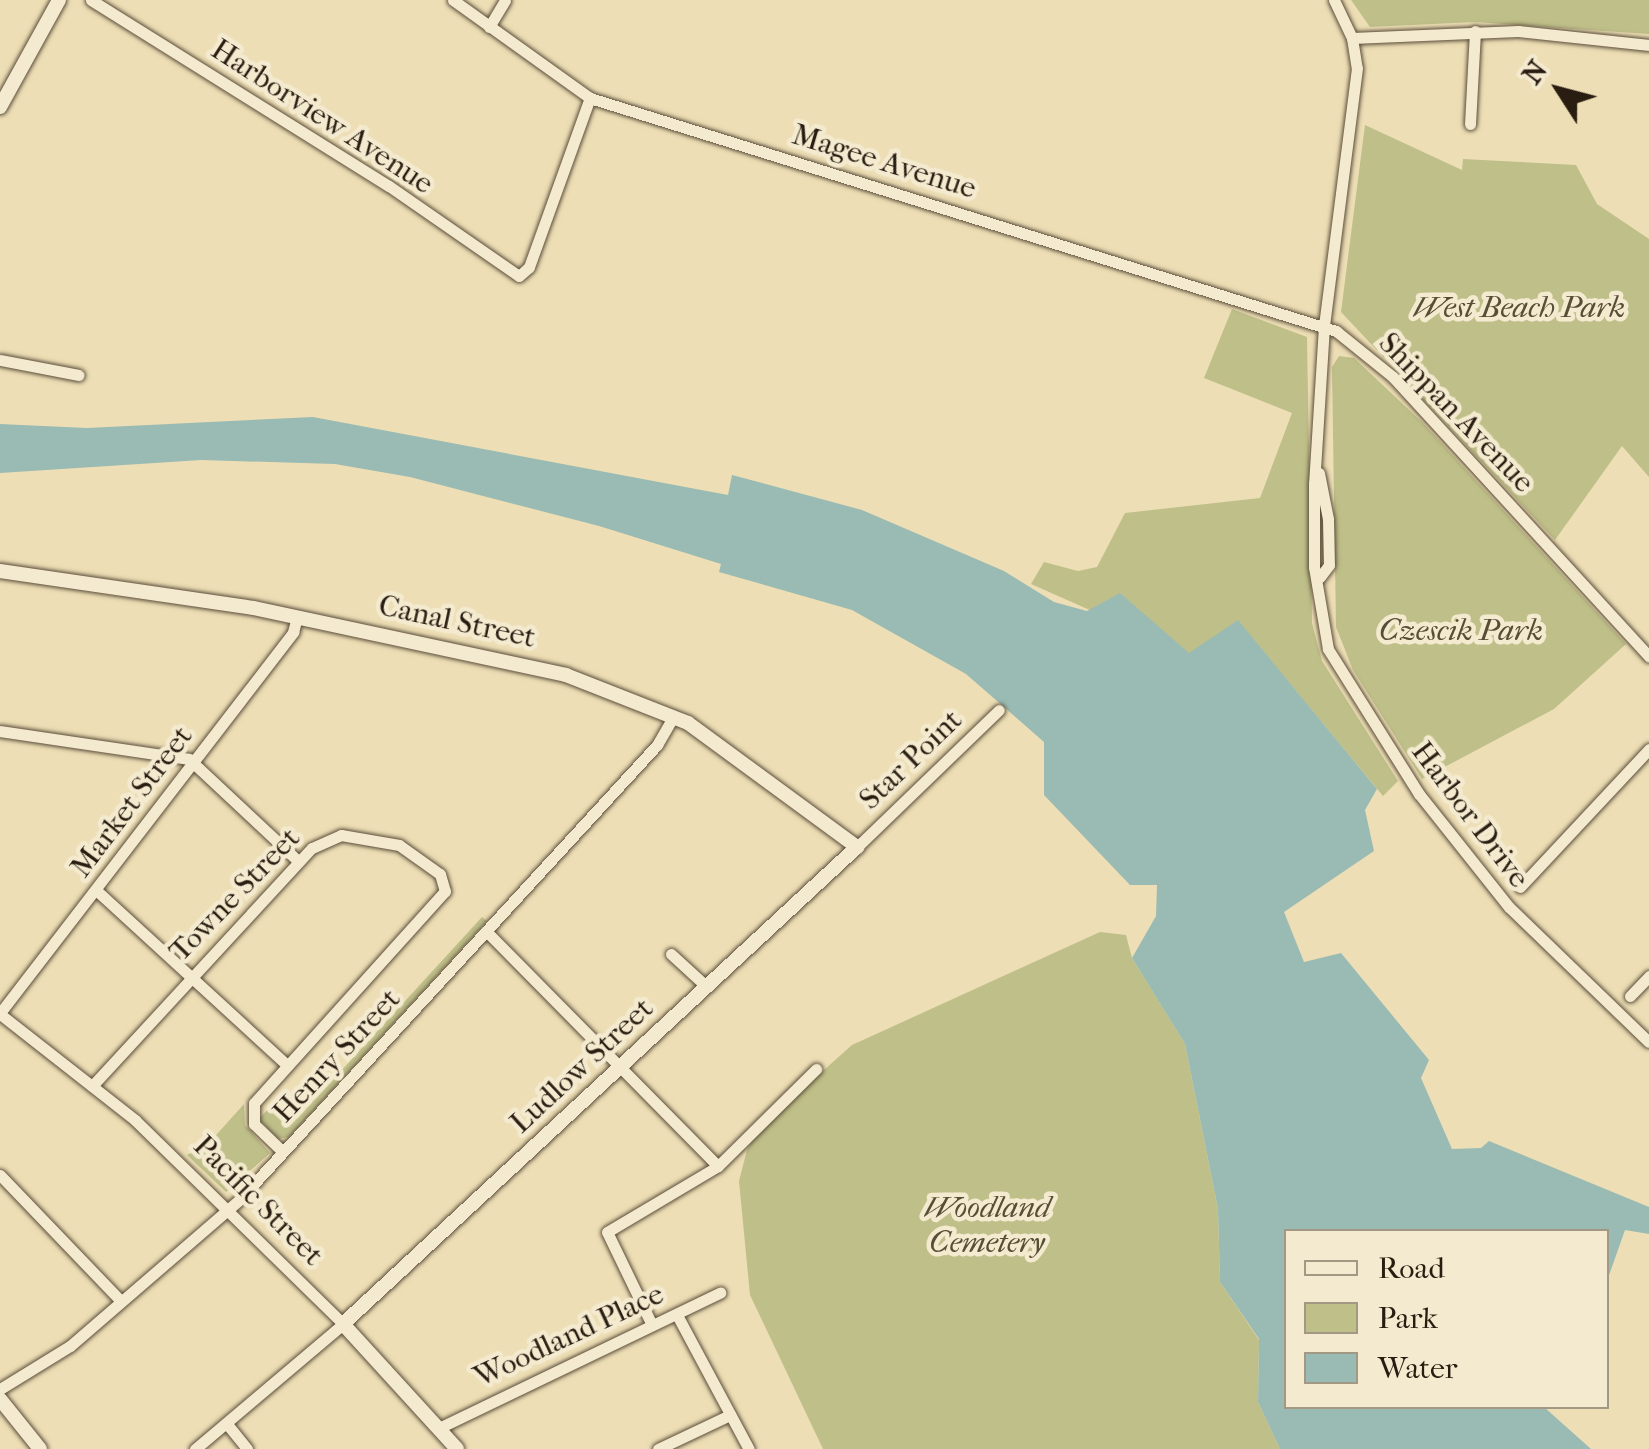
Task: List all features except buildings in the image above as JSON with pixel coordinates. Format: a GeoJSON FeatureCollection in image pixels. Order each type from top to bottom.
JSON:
{"type":"FeatureCollection","features":[{"type":"Feature","properties":{"kind":"street"},"geometry":{"type":"LineString","coordinates":[[0,106],[59,0]]}},
{"type":"Feature","properties":{"kind":"street","name":"Harborview Avenue"},"geometry":{"type":"LineString","coordinates":[[91,0],[389,186],[498,266],[525,275],[590,98]]}},
{"type":"Feature","properties":{"kind":"street","name":"Magee Avenue"},"geometry":{"type":"LineString","coordinates":[[453,0],[590,98],[1324,326]]}},
{"type":"Feature","properties":{"kind":"street"},"geometry":{"type":"LineString","coordinates":[[489,27],[504,0]]}},
{"type":"Feature","properties":{"kind":"street"},"geometry":{"type":"LineString","coordinates":[[1324,326],[1355,108],[1352,38],[1334,0]]}},
{"type":"Feature","properties":{"kind":"street"},"geometry":{"type":"LineString","coordinates":[[1352,38],[1475,31],[1649,45]]}},
{"type":"Feature","properties":{"kind":"street"},"geometry":{"type":"LineString","coordinates":[[1470,124],[1475,31]]}},
{"type":"Feature","properties":{"kind":"street","name":"Harbor Drive"},"geometry":{"type":"LineString","coordinates":[[1324,326],[1319,474],[1313,520],[1328,649],[1419,794],[1517,917],[1649,1042]]}},
{"type":"Feature","properties":{"kind":"street","name":"Shippan Avenue"},"geometry":{"type":"LineString","coordinates":[[1324,326],[1393,377],[1649,656]]}},
{"type":"Feature","properties":{"kind":"street"},"geometry":{"type":"LineString","coordinates":[[0,360],[78,375]]}},
{"type":"Feature","properties":{"kind":"street","name":"Canal Street"},"geometry":{"type":"LineString","coordinates":[[0,571],[297,616],[546,669],[674,716],[857,846]]}},
{"type":"Feature","properties":{"kind":"street","name":"Market Street"},"geometry":{"type":"LineString","coordinates":[[0,1014],[293,632],[297,616]]}},
{"type":"Feature","properties":{"kind":"street","name":"Star Point"},"geometry":{"type":"LineString","coordinates":[[857,846],[999,710]]}},
{"type":"Feature","properties":{"kind":"street","name":"Henry Street"},"geometry":{"type":"LineString","coordinates":[[0,1389],[61,1352],[228,1210],[657,745],[674,716]]}},
{"type":"Feature","properties":{"kind":"street"},"geometry":{"type":"LineString","coordinates":[[0,731],[173,754],[194,762],[298,861]]}},
{"type":"Feature","properties":{"kind":"street"},"geometry":{"type":"LineString","coordinates":[[1520,887],[1649,749]]}},
{"type":"Feature","properties":{"kind":"street","name":"Towne Street"},"geometry":{"type":"LineString","coordinates":[[92,1086],[320,841],[341,834],[399,845],[440,874],[446,891],[252,1109],[254,1124],[283,1152]]}},
{"type":"Feature","properties":{"kind":"street","name":"Ludlow Street"},"geometry":{"type":"LineString","coordinates":[[344,1324],[857,846]]}},
{"type":"Feature","properties":{"kind":"street"},"geometry":{"type":"LineString","coordinates":[[96,890],[288,1066]]}},
{"type":"Feature","properties":{"kind":"street"},"geometry":{"type":"LineString","coordinates":[[486,932],[718,1166]]}},
{"type":"Feature","properties":{"kind":"street"},"geometry":{"type":"LineString","coordinates":[[671,954],[707,987]]}},
{"type":"Feature","properties":{"kind":"street"},"geometry":{"type":"LineString","coordinates":[[1630,996],[1649,976]]}},
{"type":"Feature","properties":{"kind":"street","name":"Pacific Street"},"geometry":{"type":"LineString","coordinates":[[0,1014],[92,1086],[228,1210],[344,1324],[457,1449]]}},
{"type":"Feature","properties":{"kind":"street"},"geometry":{"type":"LineString","coordinates":[[652,1325],[607,1232],[718,1166],[816,1069]]}},
{"type":"Feature","properties":{"kind":"street"},"geometry":{"type":"LineString","coordinates":[[0,1174],[121,1301]]}},
{"type":"Feature","properties":{"kind":"street","name":"Woodland Place"},"geometry":{"type":"LineString","coordinates":[[441,1427],[720,1293]]}},
{"type":"Feature","properties":{"kind":"street"},"geometry":{"type":"LineString","coordinates":[[677,1314],[748,1449]]}},
{"type":"Feature","properties":{"kind":"street"},"geometry":{"type":"LineString","coordinates":[[195,1449],[344,1324]]}},
{"type":"Feature","properties":{"kind":"street"},"geometry":{"type":"LineString","coordinates":[[0,1399],[40,1449]]}},
{"type":"Feature","properties":{"kind":"street"},"geometry":{"type":"LineString","coordinates":[[658,1449],[730,1414]]}},
{"type":"Feature","properties":{"kind":"street"},"geometry":{"type":"LineString","coordinates":[[226,1424],[246,1449]]}},
{"type":"Feature","properties":{"kind":"green space"},"geometry":{"type":"Polygon","coordinates":[[[1351,0],[1649,0],[1649,34],[1475,22],[1370,27],[1351,0]]]}},
{"type":"Feature","properties":{"kind":"green space","name":"West Beach Park"},"geometry":{"type":"Polygon","coordinates":[[[1365,125],[1462,170],[1463,159],[1576,165],[1597,204],[1649,239],[1649,477],[1622,446],[1555,540],[1341,312],[1365,125]]]}},
{"type":"Feature","properties":{"kind":"green space","name":"Czescik Park"},"geometry":{"type":"Polygon","coordinates":[[[1232,309],[1307,337],[1312,623],[1322,661],[1398,781],[1383,796],[1238,621],[1189,654],[1031,584],[1044,562],[1078,571],[1097,567],[1125,513],[1260,498],[1292,413],[1204,378],[1232,309]]]}},
{"type":"Feature","properties":{"kind":"green space","name":"Czescik Park"},"geometry":{"type":"Polygon","coordinates":[[[1339,356],[1354,358],[1423,423],[1626,644],[1554,709],[1422,779],[1353,670],[1336,627],[1332,367],[1339,356]]]}},
{"type":"Feature","properties":{"kind":"green space"},"geometry":{"type":"Polygon","coordinates":[[[482,917],[487,921],[289,1137],[278,1139],[259,1119],[270,1107],[283,1118],[297,1119],[482,917]]]}},
{"type":"Feature","properties":{"kind":"green space","name":"Woodland Cemetery"},"geometry":{"type":"Polygon","coordinates":[[[1100,932],[1126,935],[1132,958],[1185,1044],[1218,1209],[1220,1282],[1259,1340],[1258,1402],[1280,1449],[823,1449],[750,1295],[739,1181],[747,1150],[760,1127],[852,1045],[1100,932]]]}},
{"type":"Feature","properties":{"kind":"green space"},"geometry":{"type":"Polygon","coordinates":[[[244,1104],[245,1125],[270,1153],[226,1192],[187,1155],[209,1143],[244,1104]]]}},
{"type":"Feature","properties":{"kind":"water"},"geometry":{"type":"Polygon","coordinates":[[[313,417],[728,495],[732,475],[862,510],[1004,571],[1054,602],[1087,611],[1120,593],[1189,653],[1238,620],[1377,789],[1365,810],[1374,851],[1284,912],[1304,962],[1341,953],[1429,1060],[1421,1078],[1452,1149],[1481,1148],[1489,1141],[1649,1207],[1649,1234],[1625,1230],[1609,1275],[1609,1229],[1284,1229],[1284,1409],[1546,1409],[1591,1449],[1280,1449],[1258,1402],[1259,1339],[1220,1282],[1218,1209],[1185,1044],[1132,958],[1156,916],[1157,885],[1130,885],[1044,795],[1044,742],[966,674],[852,610],[719,572],[721,564],[599,526],[410,477],[335,464],[201,460],[0,473],[0,424],[87,428],[313,417]]]}}]}
